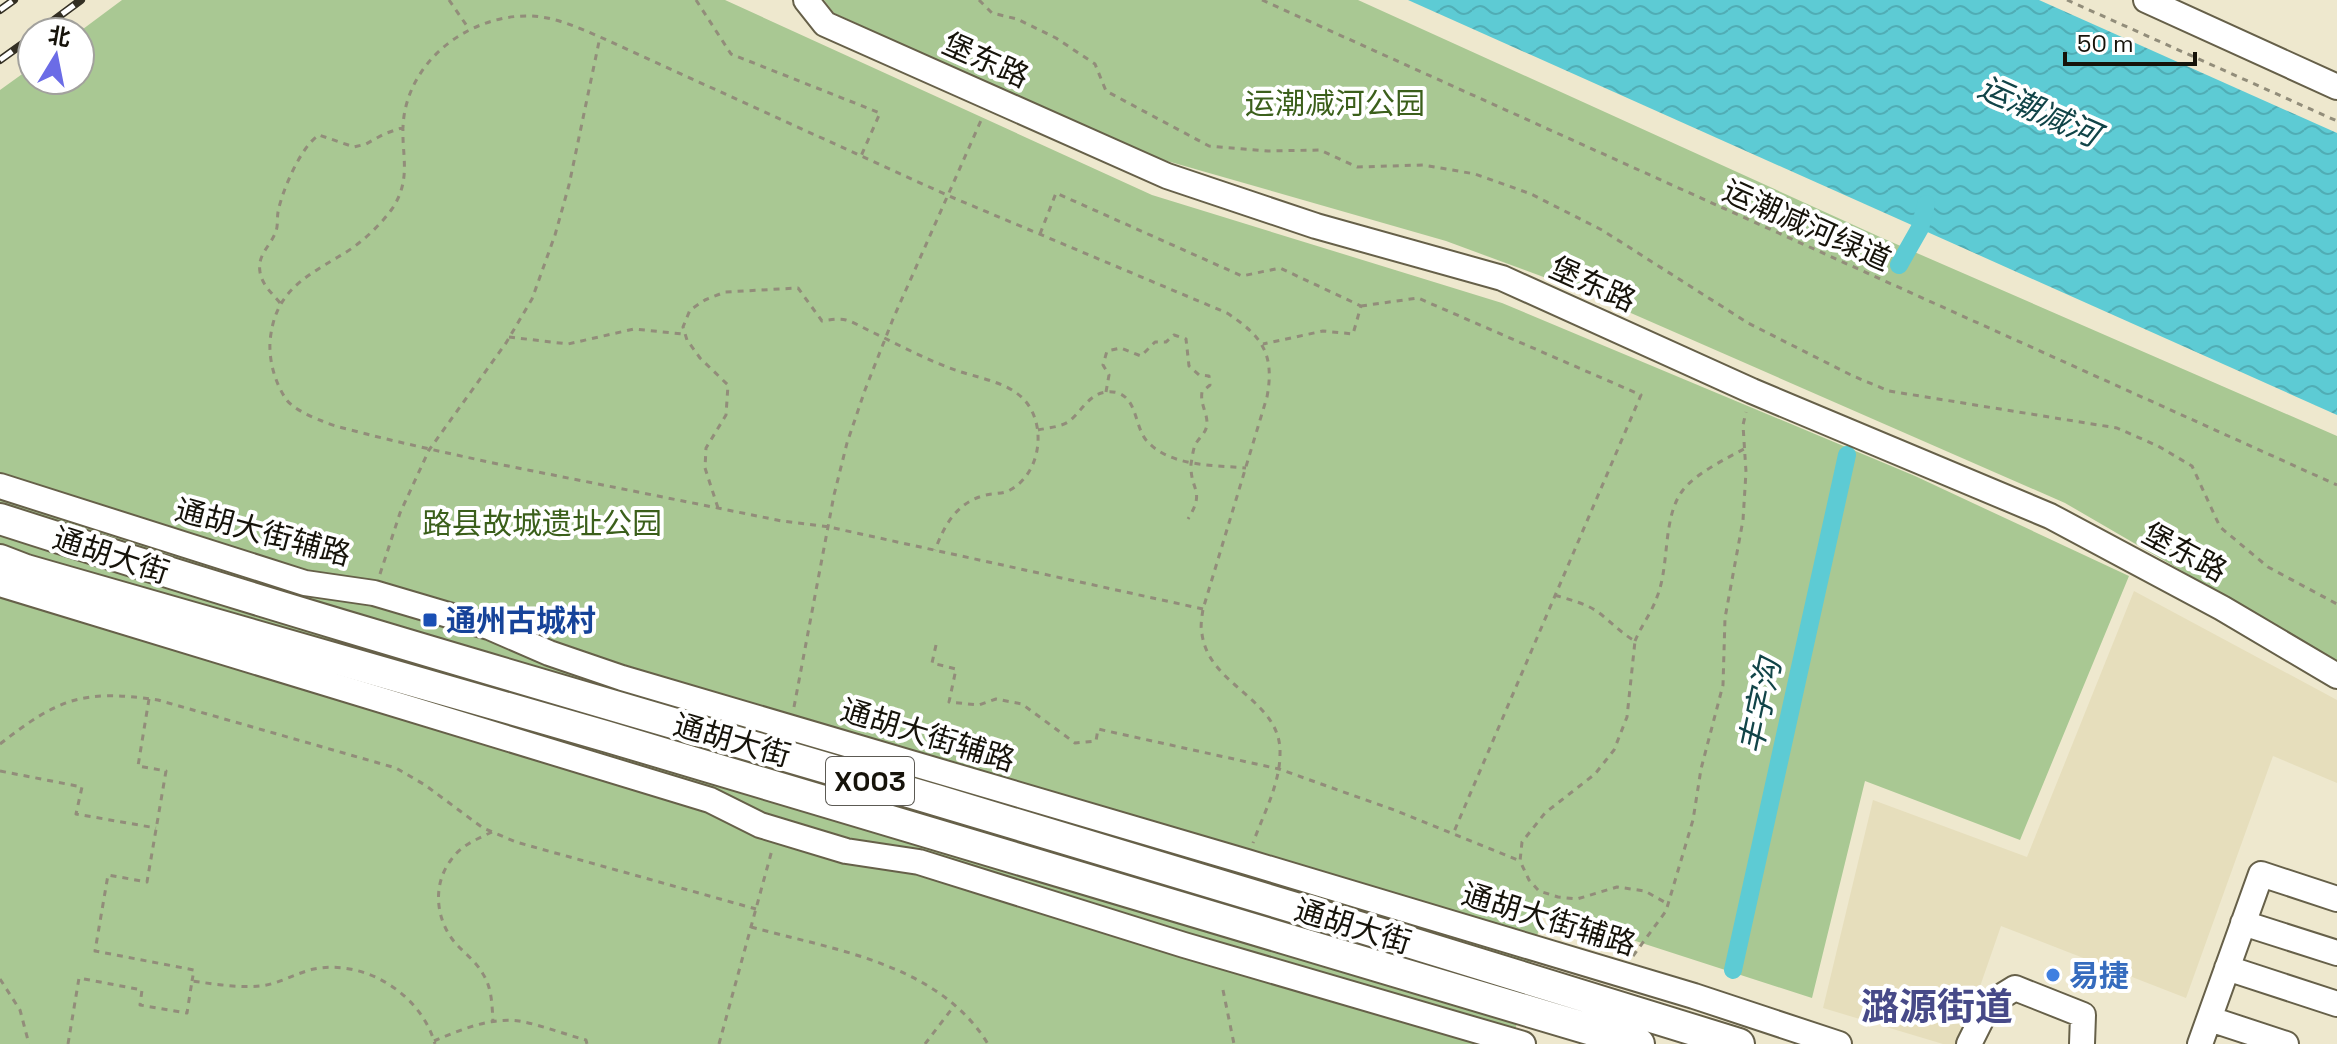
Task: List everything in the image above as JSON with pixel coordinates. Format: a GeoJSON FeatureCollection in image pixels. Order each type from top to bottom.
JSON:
{"type":"FeatureCollection","features":[{"type":"Feature","properties":{"kind":"main road","name":"通胡大街"},"geometry":{"type":"LineString","coordinates":[[0,519],[375,636],[953,805],[1739,1044]]}},
{"type":"Feature","properties":{"kind":"main road","name":"通胡大街"},"geometry":{"type":"LineString","coordinates":[[0,560],[1639,1044]]}},
{"type":"Feature","properties":{"kind":"street"},"geometry":{"type":"LineString","coordinates":[[2146,0],[2337,87]]}},
{"type":"Feature","properties":{"kind":"street","name":"堡东路"},"geometry":{"type":"LineString","coordinates":[[803,3],[825,24],[1167,176],[1316,226],[1502,278],[1752,391],[2050,516],[2222,608],[2337,676]]}},
{"type":"Feature","properties":{"kind":"street","name":"通胡大街辅路"},"geometry":{"type":"LineString","coordinates":[[0,486],[305,583],[374,593],[489,627],[549,653],[622,678],[1694,996],[1839,1044]]}},
{"type":"Feature","properties":{"kind":"street"},"geometry":{"type":"LineString","coordinates":[[0,584],[682,791],[710,800],[760,825],[832,846],[919,862],[1184,945],[1523,1044]]}},
{"type":"Feature","properties":{"kind":"street"},"geometry":{"type":"LineString","coordinates":[[2200,1044],[2261,874],[2337,899]]}},
{"type":"Feature","properties":{"kind":"street"},"geometry":{"type":"LineString","coordinates":[[2243,923],[2337,953]]}},
{"type":"Feature","properties":{"kind":"street"},"geometry":{"type":"LineString","coordinates":[[2227,968],[2337,1004]]}},
{"type":"Feature","properties":{"kind":"street"},"geometry":{"type":"LineString","coordinates":[[1969,1044],[1989,1004],[2015,988],[2083,1015],[2082,1044]]}},
{"type":"Feature","properties":{"kind":"street"},"geometry":{"type":"LineString","coordinates":[[2210,1019],[2286,1044]]}},
{"type":"Feature","properties":{"kind":"path"},"geometry":{"type":"LineString","coordinates":[[449,0],[469,29]]}},
{"type":"Feature","properties":{"kind":"path"},"geometry":{"type":"LineString","coordinates":[[696,0],[731,54],[880,113],[861,156]]}},
{"type":"Feature","properties":{"kind":"path"},"geometry":{"type":"LineString","coordinates":[[979,0],[992,13],[1017,19],[1056,38],[1095,64],[1106,91],[1209,146],[1268,151],[1320,150],[1357,167],[1423,165],[1475,174],[1531,194],[1602,230],[1748,323],[1889,391],[2117,428],[2158,446],[2192,466],[2220,527],[2268,567],[2337,604]]}},
{"type":"Feature","properties":{"kind":"path","name":"运潮减河绿道"},"geometry":{"type":"LineString","coordinates":[[1262,0],[2337,485]]}},
{"type":"Feature","properties":{"kind":"path"},"geometry":{"type":"LineString","coordinates":[[2067,0],[2337,121]]}},
{"type":"Feature","properties":{"kind":"path"},"geometry":{"type":"LineString","coordinates":[[1203,609],[829,527],[782,521],[429,450],[322,421],[287,402],[276,380],[269,354],[271,329],[280,303],[295,286],[373,232],[391,210],[403,189],[404,116],[412,91],[425,67],[442,48],[469,29],[507,17],[532,16],[561,21],[600,37],[949,196],[1227,313],[1251,329],[1262,344],[1267,352],[1271,379],[1203,609],[1201,634],[1209,656],[1224,677],[1262,709],[1275,725],[1281,750],[1279,769],[1247,862]]}},
{"type":"Feature","properties":{"kind":"path"},"geometry":{"type":"LineString","coordinates":[[374,593],[400,513],[429,450],[509,337],[532,299],[569,185],[600,37]]}},
{"type":"Feature","properties":{"kind":"path"},"geometry":{"type":"LineString","coordinates":[[793,711],[847,443],[885,338],[991,97]]}},
{"type":"Feature","properties":{"kind":"path"},"geometry":{"type":"LineString","coordinates":[[280,303],[264,285],[260,258],[276,232],[278,210],[306,147],[319,135],[354,147],[404,127]]}},
{"type":"Feature","properties":{"kind":"path"},"geometry":{"type":"LineString","coordinates":[[1040,234],[1056,193],[1242,276],[1280,268],[1361,306],[1418,298],[1641,395],[1453,834]]}},
{"type":"Feature","properties":{"kind":"path"},"geometry":{"type":"LineString","coordinates":[[718,508],[705,468],[706,448],[726,415],[728,385],[700,358],[687,340],[683,327],[690,310],[725,292],[798,288],[822,321],[845,319],[950,368],[1015,392],[1025,401],[1037,422],[1040,443],[1024,478],[1009,491],[967,502],[953,514],[935,550]]}},
{"type":"Feature","properties":{"kind":"path"},"geometry":{"type":"LineString","coordinates":[[1262,344],[1323,331],[1353,334],[1361,306]]}},
{"type":"Feature","properties":{"kind":"path"},"geometry":{"type":"LineString","coordinates":[[509,337],[568,344],[634,329],[685,334]]}},
{"type":"Feature","properties":{"kind":"path"},"geometry":{"type":"LineString","coordinates":[[1106,392],[1109,375],[1103,365],[1107,351],[1121,348],[1141,356],[1155,342],[1166,342],[1174,335],[1186,339],[1189,366],[1199,375],[1209,376],[1210,385],[1202,392],[1200,400],[1207,423],[1205,433],[1195,444],[1191,462],[1192,478],[1198,492],[1195,509],[1188,519]]}},
{"type":"Feature","properties":{"kind":"path"},"geometry":{"type":"LineString","coordinates":[[1628,962],[1666,911],[1693,820],[1701,769],[1723,685],[1725,618],[1743,520],[1746,472],[1743,425],[1752,391]]}},
{"type":"Feature","properties":{"kind":"path"},"geometry":{"type":"LineString","coordinates":[[1038,430],[1066,424],[1090,399],[1106,392],[1123,396],[1133,406],[1145,440],[1161,452],[1179,461],[1246,468]]}},
{"type":"Feature","properties":{"kind":"path"},"geometry":{"type":"LineString","coordinates":[[1668,904],[1645,891],[1617,887],[1577,899],[1539,891],[1529,880],[1520,861],[1522,842],[1545,813],[1595,774],[1614,750],[1627,717],[1635,641],[1657,598],[1667,560],[1671,516],[1683,489],[1715,464],[1744,449]]}},
{"type":"Feature","properties":{"kind":"path"},"geometry":{"type":"LineString","coordinates":[[1555,595],[1599,613],[1620,633],[1635,641]]}},
{"type":"Feature","properties":{"kind":"path"},"geometry":{"type":"LineString","coordinates":[[936,645],[932,663],[956,669],[949,702],[979,705],[996,699],[1022,704],[1075,743],[1096,741],[1098,729],[1279,769],[1397,811],[1520,861]]}},
{"type":"Feature","properties":{"kind":"path"},"geometry":{"type":"LineString","coordinates":[[0,744],[57,705],[88,696],[122,695],[149,699],[396,768],[425,785],[483,828],[516,842],[756,909]]}},
{"type":"Feature","properties":{"kind":"path"},"geometry":{"type":"LineString","coordinates":[[68,1044],[79,978],[142,990],[140,1005],[187,1013],[194,970],[95,951],[108,875],[147,882],[166,771],[138,766],[149,699]]}},
{"type":"Feature","properties":{"kind":"path"},"geometry":{"type":"LineString","coordinates":[[0,771],[82,787],[76,814],[156,829]]}},
{"type":"Feature","properties":{"kind":"path"},"geometry":{"type":"LineString","coordinates":[[492,832],[470,843],[452,858],[442,874],[438,893],[440,916],[451,938],[484,974],[491,993],[493,1022]]}},
{"type":"Feature","properties":{"kind":"path"},"geometry":{"type":"LineString","coordinates":[[719,1044],[775,839]]}},
{"type":"Feature","properties":{"kind":"path"},"geometry":{"type":"LineString","coordinates":[[751,927],[870,959],[931,986],[988,1044]]}},
{"type":"Feature","properties":{"kind":"path"},"geometry":{"type":"LineString","coordinates":[[192,981],[262,986],[314,969],[343,967],[368,974],[400,991],[418,1007],[434,1042],[464,1029],[493,1022],[518,1021],[586,1040],[587,1044]]}},
{"type":"Feature","properties":{"kind":"path"},"geometry":{"type":"LineString","coordinates":[[0,979],[20,1010],[29,1044]]}},
{"type":"Feature","properties":{"kind":"path"},"geometry":{"type":"LineString","coordinates":[[1223,990],[1234,1044]]}},
{"type":"Feature","properties":{"kind":"path"},"geometry":{"type":"LineString","coordinates":[[925,1044],[954,1006]]}},
{"type":"Feature","properties":{"kind":"shaded area"},"geometry":{"type":"Polygon","coordinates":[[[2134,591],[2337,700],[2337,783],[2273,756],[2186,998],[2001,926],[1960,1044],[1943,1044],[1823,1008],[1873,800],[2027,857],[2134,591]]]}},
{"type":"Feature","properties":{"kind":"green space","name":"路县故城遗址公园"},"geometry":{"type":"Polygon","coordinates":[[[122,0],[725,0],[1152,195],[1502,303],[1915,476],[2129,576],[2020,840],[1865,781],[1812,998],[1543,911],[1512,1044],[0,1044],[0,90],[16,78],[16,96],[96,96],[96,19],[122,0]]]}},
{"type":"Feature","properties":{"kind":"green space","name":"运潮减河公园"},"geometry":{"type":"Polygon","coordinates":[[[824,0],[1358,0],[1880,237],[2337,436],[2337,661],[2065,503],[1576,289],[1446,241],[1146,155],[834,13],[824,0]]]}},
{"type":"Feature","properties":{"kind":"water","name":"运潮减河"},"geometry":{"type":"Polygon","coordinates":[[[1408,0],[2039,0],[2337,133],[2337,415],[1408,0]]]}},
{"type":"Feature","properties":{"kind":"waterway","name":"丰字沟"},"geometry":{"type":"LineString","coordinates":[[1899,265],[1920,228],[1926,204]]}},
{"type":"Feature","properties":{"kind":"waterway","name":"丰字沟"},"geometry":{"type":"LineString","coordinates":[[1733,970],[1847,455]]}},
{"type":"Feature","properties":{"kind":"railway"},"geometry":{"type":"LineString","coordinates":[[0,10],[14,0]]}},
{"type":"Feature","properties":{"kind":"railway"},"geometry":{"type":"LineString","coordinates":[[60,16],[81,0]]}},
{"type":"Feature","properties":{"kind":"railway"},"geometry":{"type":"LineString","coordinates":[[0,60],[16,48]]}},
{"type":"Feature","properties":{"kind":"place","name":"通州古城村"},"geometry":{"type":"Point","coordinates":[430,620]}},
{"type":"Feature","properties":{"kind":"place","name":"易捷"},"geometry":{"type":"Point","coordinates":[2053,975]}},
{"type":"Feature","properties":{"kind":"district","name":"潞源街道"},"geometry":{"type":"Point","coordinates":[1937,1007]}}]}
